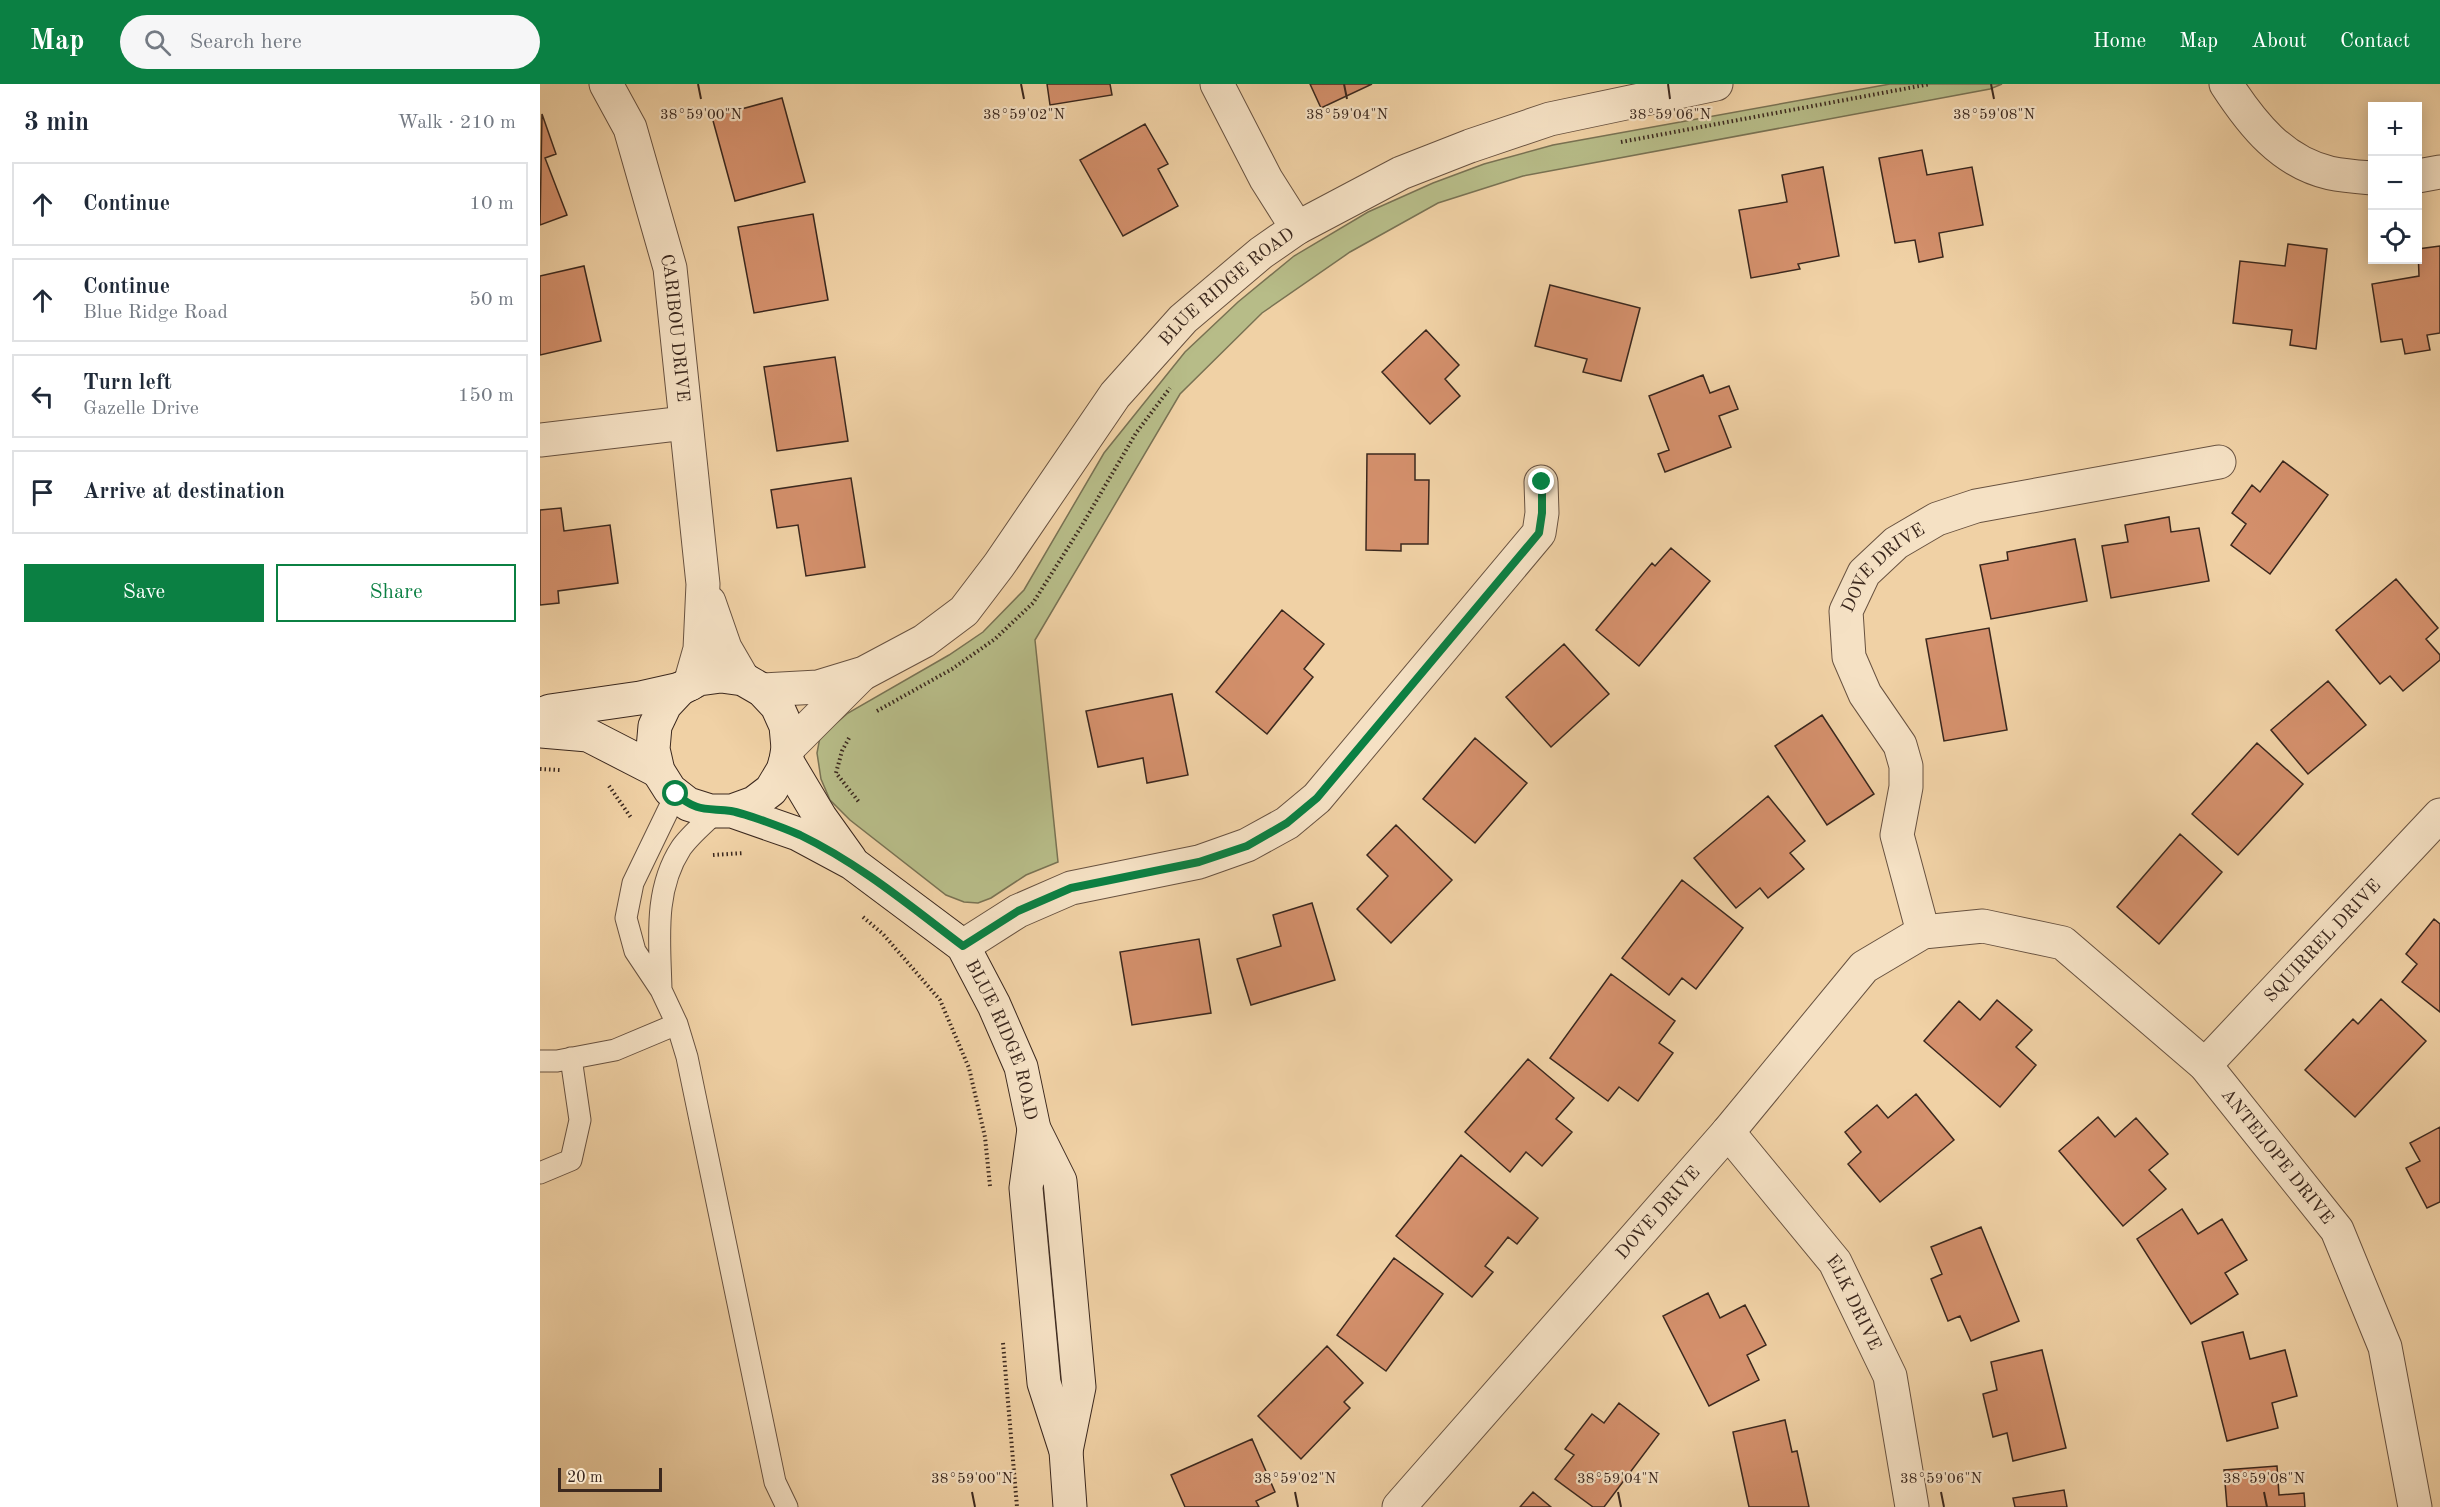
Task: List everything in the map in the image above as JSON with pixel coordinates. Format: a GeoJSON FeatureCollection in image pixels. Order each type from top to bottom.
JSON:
{"type":"FeatureCollection","features":[{"type":"Feature","properties":{"kind":"street","name":"CARIBOU DRIVE"},"geometry":{"type":"LineString","coordinates":[[606,84],[630,128],[670,268],[703,584],[700,650],[685,687]]}},
{"type":"Feature","properties":{"kind":"street"},"geometry":{"type":"LineString","coordinates":[[1217,84],[1266,179],[1297,228]]}},
{"type":"Feature","properties":{"kind":"street","name":"BLUE RIDGE ROAD"},"geometry":{"type":"LineString","coordinates":[[752,685],[818,687],[864,673],[924,641],[964,610],[999,565],[1115,395],[1184,319],[1261,253],[1297,228],[1401,173],[1470,146],[1550,119],[1716,84]]}},
{"type":"Feature","properties":{"kind":"street"},"geometry":{"type":"LineString","coordinates":[[2226,84],[2244,112],[2281,152],[2305,165],[2331,173],[2368,177]]}},
{"type":"Feature","properties":{"kind":"street"},"geometry":{"type":"LineString","coordinates":[[2422,175],[2440,172]]}},
{"type":"Feature","properties":{"kind":"street"},"geometry":{"type":"LineString","coordinates":[[540,440],[686,423]]}},
{"type":"Feature","properties":{"kind":"street","name":"DOVE DRIVE"},"geometry":{"type":"LineString","coordinates":[[1923,932],[1897,836],[1906,787],[1906,766],[1900,745],[1865,694],[1849,657],[1846,612],[1864,573],[1896,543],[1936,519],[1976,506],[2218,462]]}},
{"type":"Feature","properties":{"kind":"street"},"geometry":{"type":"LineString","coordinates":[[963,946],[1018,911],[1071,888],[1199,862],[1247,846],[1287,823],[1317,798],[1539,533],[1542,513],[1542,482]]}},
{"type":"Feature","properties":{"kind":"street","name":"CARIBOU DRIVE"},"geometry":{"type":"LineString","coordinates":[[703,584],[724,648],[752,685]]}},
{"type":"Feature","properties":{"kind":"street","name":"BLUE RIDGE ROAD"},"geometry":{"type":"LineString","coordinates":[[852,863],[820,817],[787,754],[864,673]]}},
{"type":"Feature","properties":{"kind":"street"},"geometry":{"type":"LineString","coordinates":[[540,731],[588,735],[667,782],[688,804],[724,811],[754,803],[771,790],[783,770],[787,754],[786,726],[777,706],[752,685],[721,676],[699,679],[685,687],[665,705],[655,726],[653,749],[667,782]]}},
{"type":"Feature","properties":{"kind":"street"},"geometry":{"type":"LineString","coordinates":[[540,715],[550,711],[640,698],[685,687]]}},
{"type":"Feature","properties":{"kind":"street","name":"BLUE RIDGE ROAD"},"geometry":{"type":"LineString","coordinates":[[724,811],[798,834],[852,863],[963,946],[994,1005],[1021,1067],[1034,1129],[1026,1188],[1044,1383],[1066,1451],[1071,1507]]}},
{"type":"Feature","properties":{"kind":"street","name":"SQUIRREL DRIVE"},"geometry":{"type":"LineString","coordinates":[[2205,1065],[2440,815]]}},
{"type":"Feature","properties":{"kind":"street","name":"DOVE DRIVE"},"geometry":{"type":"LineString","coordinates":[[1399,1507],[1728,1132],[1864,967],[1923,932],[1983,926]]}},
{"type":"Feature","properties":{"kind":"street","name":"ANTELOPE DRIVE"},"geometry":{"type":"LineString","coordinates":[[1983,926],[2063,943],[2205,1065],[2337,1230],[2385,1347],[2415,1507]]}},
{"type":"Feature","properties":{"kind":"street","name":"ELK DRIVE"},"geometry":{"type":"LineString","coordinates":[[1728,1132],[1835,1262],[1890,1376],[1912,1507]]}},
{"type":"Feature","properties":{"kind":"lane"},"geometry":{"type":"LineString","coordinates":[[667,782],[654,838],[633,883],[626,918],[635,951],[661,990],[677,1024],[687,1058],[775,1482],[787,1507]]}},
{"type":"Feature","properties":{"kind":"lane"},"geometry":{"type":"LineString","coordinates":[[661,990],[660,914],[663,884],[679,852],[724,811]]}},
{"type":"Feature","properties":{"kind":"lane"},"geometry":{"type":"LineString","coordinates":[[540,1061],[615,1050],[677,1024]]}},
{"type":"Feature","properties":{"kind":"lane"},"geometry":{"type":"LineString","coordinates":[[540,1173],[570,1160],[580,1120],[572,1058]]}},
{"type":"Feature","properties":{"kind":"path"},"geometry":{"type":"LineString","coordinates":[[1614,143],[1930,84]]}},
{"type":"Feature","properties":{"kind":"path"},"geometry":{"type":"LineString","coordinates":[[873,714],[952,669],[995,639],[1033,603],[1136,433],[1172,386]]}},
{"type":"Feature","properties":{"kind":"path"},"geometry":{"type":"LineString","coordinates":[[850,735],[842,751],[836,773],[859,802]]}},
{"type":"Feature","properties":{"kind":"path"},"geometry":{"type":"LineString","coordinates":[[540,769],[569,770]]}},
{"type":"Feature","properties":{"kind":"path"},"geometry":{"type":"LineString","coordinates":[[603,783],[611,788],[639,829],[654,838]]}},
{"type":"Feature","properties":{"kind":"path"},"geometry":{"type":"LineString","coordinates":[[679,852],[689,859],[719,854],[754,853]]}},
{"type":"Feature","properties":{"kind":"path"},"geometry":{"type":"LineString","coordinates":[[858,913],[883,934],[940,1000],[969,1068],[985,1137],[991,1197]]}},
{"type":"Feature","properties":{"kind":"path"},"geometry":{"type":"LineString","coordinates":[[1003,1340],[1017,1507]]}},
{"type":"Feature","properties":{"kind":"green space"},"geometry":{"type":"Polygon","coordinates":[[[1890,84],[2002,84],[1990,89],[1523,176],[1438,203],[1350,252],[1262,313],[1180,394],[1035,640],[1058,862],[1026,875],[991,898],[978,903],[964,902],[946,895],[850,820],[830,800],[821,779],[817,753],[820,737],[848,713],[949,655],[983,632],[1024,590],[1104,453],[1185,352],[1238,302],[1294,256],[1368,212],[1433,183],[1484,164],[1553,145],[1890,84]]]}},
{"type":"Feature","properties":{"kind":"building"},"geometry":{"type":"Polygon","coordinates":[[[1047,84],[1110,84],[1112,95],[1050,105],[1047,84]]]}},
{"type":"Feature","properties":{"kind":"building"},"geometry":{"type":"Polygon","coordinates":[[[1310,84],[1372,84],[1321,108],[1310,84]]]}},
{"type":"Feature","properties":{"kind":"building"},"geometry":{"type":"Polygon","coordinates":[[[782,98],[805,182],[735,201],[712,117],[782,98]]]}},
{"type":"Feature","properties":{"kind":"building"},"geometry":{"type":"Polygon","coordinates":[[[542,114],[556,154],[545,158],[567,215],[540,225],[542,114]]]}},
{"type":"Feature","properties":{"kind":"building"},"geometry":{"type":"Polygon","coordinates":[[[1145,124],[1168,164],[1158,169],[1178,206],[1123,236],[1080,160],[1145,124]]]}},
{"type":"Feature","properties":{"kind":"building"},"geometry":{"type":"Polygon","coordinates":[[[1922,150],[1927,175],[1972,167],[1983,225],[1939,233],[1943,257],[1919,262],[1915,240],[1895,243],[1879,158],[1922,150]]]}},
{"type":"Feature","properties":{"kind":"building"},"geometry":{"type":"Polygon","coordinates":[[[1823,167],[1839,256],[1798,264],[1800,269],[1751,278],[1739,210],[1787,202],[1782,175],[1823,167]]]}},
{"type":"Feature","properties":{"kind":"building"},"geometry":{"type":"Polygon","coordinates":[[[813,214],[828,300],[754,313],[738,227],[813,214]]]}},
{"type":"Feature","properties":{"kind":"building"},"geometry":{"type":"Polygon","coordinates":[[[2288,244],[2327,249],[2316,349],[2290,345],[2292,330],[2233,323],[2240,261],[2285,266],[2288,244]]]}},
{"type":"Feature","properties":{"kind":"building"},"geometry":{"type":"Polygon","coordinates":[[[2440,246],[2440,333],[2427,335],[2430,350],[2405,354],[2402,339],[2381,342],[2372,284],[2419,276],[2422,248],[2440,246]]]}},
{"type":"Feature","properties":{"kind":"building"},"geometry":{"type":"Polygon","coordinates":[[[584,266],[601,341],[540,355],[540,276],[584,266]]]}},
{"type":"Feature","properties":{"kind":"building"},"geometry":{"type":"Polygon","coordinates":[[[1550,285],[1640,308],[1621,381],[1583,372],[1587,359],[1535,346],[1550,285]]]}},
{"type":"Feature","properties":{"kind":"building"},"geometry":{"type":"Polygon","coordinates":[[[1426,330],[1459,365],[1445,379],[1460,396],[1430,424],[1382,372],[1426,330]]]}},
{"type":"Feature","properties":{"kind":"building"},"geometry":{"type":"Polygon","coordinates":[[[835,357],[848,441],[777,451],[764,367],[835,357]]]}},
{"type":"Feature","properties":{"kind":"building"},"geometry":{"type":"Polygon","coordinates":[[[1703,375],[1710,393],[1729,386],[1738,409],[1719,416],[1731,447],[1665,472],[1658,454],[1669,450],[1649,396],[1703,375]]]}},
{"type":"Feature","properties":{"kind":"building"},"geometry":{"type":"Polygon","coordinates":[[[1367,454],[1415,454],[1415,480],[1429,480],[1428,544],[1401,544],[1401,551],[1366,550],[1367,454]]]}},
{"type":"Feature","properties":{"kind":"building"},"geometry":{"type":"Polygon","coordinates":[[[2283,461],[2328,495],[2270,574],[2231,545],[2246,524],[2232,513],[2252,485],[2260,492],[2283,461]]]}},
{"type":"Feature","properties":{"kind":"building"},"geometry":{"type":"Polygon","coordinates":[[[851,478],[865,567],[806,576],[798,525],[777,528],[771,490],[851,478]]]}},
{"type":"Feature","properties":{"kind":"building"},"geometry":{"type":"Polygon","coordinates":[[[561,508],[564,531],[610,525],[618,583],[558,591],[559,603],[540,605],[540,510],[561,508]]]}},
{"type":"Feature","properties":{"kind":"building"},"geometry":{"type":"Polygon","coordinates":[[[2169,517],[2171,532],[2199,528],[2209,581],[2111,598],[2102,546],[2128,542],[2125,525],[2169,517]]]}},
{"type":"Feature","properties":{"kind":"building"},"geometry":{"type":"Polygon","coordinates":[[[2075,539],[2087,601],[1991,619],[1980,565],[2008,560],[2007,552],[2075,539]]]}},
{"type":"Feature","properties":{"kind":"building"},"geometry":{"type":"Polygon","coordinates":[[[1671,548],[1710,581],[1639,666],[1596,630],[1652,563],[1655,566],[1671,548]]]}},
{"type":"Feature","properties":{"kind":"building"},"geometry":{"type":"Polygon","coordinates":[[[2396,579],[2438,628],[2426,639],[2440,655],[2440,660],[2403,691],[2390,676],[2380,684],[2336,630],[2396,579]]]}},
{"type":"Feature","properties":{"kind":"building"},"geometry":{"type":"Polygon","coordinates":[[[1282,610],[1324,644],[1304,669],[1313,677],[1267,734],[1216,692],[1282,610]]]}},
{"type":"Feature","properties":{"kind":"building"},"geometry":{"type":"Polygon","coordinates":[[[1989,628],[2007,730],[1944,741],[1926,639],[1989,628]]]}},
{"type":"Feature","properties":{"kind":"building"},"geometry":{"type":"Polygon","coordinates":[[[1564,644],[1609,694],[1551,747],[1506,697],[1564,644]]]}},
{"type":"Feature","properties":{"kind":"building"},"geometry":{"type":"Polygon","coordinates":[[[2328,681],[2366,725],[2308,774],[2271,730],[2328,681]]]}},
{"type":"Feature","properties":{"kind":"building"},"geometry":{"type":"Polygon","coordinates":[[[1172,694],[1188,775],[1147,783],[1143,758],[1098,767],[1086,711],[1172,694]]]}},
{"type":"Feature","properties":{"kind":"building"},"geometry":{"type":"Polygon","coordinates":[[[1822,715],[1874,794],[1827,825],[1775,746],[1822,715]]]}},
{"type":"Feature","properties":{"kind":"building"},"geometry":{"type":"Polygon","coordinates":[[[1475,738],[1527,783],[1475,843],[1423,799],[1475,738]]]}},
{"type":"Feature","properties":{"kind":"building"},"geometry":{"type":"Polygon","coordinates":[[[2257,743],[2303,784],[2238,855],[2192,814],[2257,743]]]}},
{"type":"Feature","properties":{"kind":"building"},"geometry":{"type":"Polygon","coordinates":[[[1768,796],[1805,841],[1790,853],[1804,869],[1768,898],[1760,888],[1736,908],[1694,858],[1768,796]]]}},
{"type":"Feature","properties":{"kind":"building"},"geometry":{"type":"Polygon","coordinates":[[[1396,825],[1452,880],[1391,943],[1357,909],[1388,876],[1367,855],[1396,825]]]}},
{"type":"Feature","properties":{"kind":"building"},"geometry":{"type":"Polygon","coordinates":[[[2180,834],[2222,872],[2159,944],[2117,907],[2180,834]]]}},
{"type":"Feature","properties":{"kind":"building"},"geometry":{"type":"Polygon","coordinates":[[[1682,880],[1743,928],[1696,989],[1682,978],[1669,995],[1622,958],[1682,880]]]}},
{"type":"Feature","properties":{"kind":"building"},"geometry":{"type":"Polygon","coordinates":[[[1312,903],[1335,980],[1251,1005],[1237,959],[1281,946],[1273,915],[1312,903]]]}},
{"type":"Feature","properties":{"kind":"building"},"geometry":{"type":"Polygon","coordinates":[[[2434,919],[2440,924],[2440,1012],[2402,982],[2417,964],[2406,954],[2434,919]]]}},
{"type":"Feature","properties":{"kind":"building"},"geometry":{"type":"Polygon","coordinates":[[[1199,939],[1211,1013],[1132,1025],[1120,952],[1199,939]]]}},
{"type":"Feature","properties":{"kind":"building"},"geometry":{"type":"Polygon","coordinates":[[[1611,974],[1675,1021],[1659,1043],[1673,1053],[1638,1101],[1619,1087],[1608,1101],[1550,1058],[1611,974]]]}},
{"type":"Feature","properties":{"kind":"building"},"geometry":{"type":"Polygon","coordinates":[[[2381,999],[2426,1041],[2355,1117],[2305,1070],[2353,1019],[2358,1024],[2381,999]]]}},
{"type":"Feature","properties":{"kind":"building"},"geometry":{"type":"Polygon","coordinates":[[[1997,1000],[2032,1030],[2016,1047],[2036,1065],[2000,1107],[1924,1041],[1959,1001],[1980,1020],[1997,1000]]]}},
{"type":"Feature","properties":{"kind":"building"},"geometry":{"type":"Polygon","coordinates":[[[1528,1059],[1574,1098],[1556,1119],[1572,1132],[1542,1166],[1526,1152],[1510,1172],[1465,1132],[1528,1059]]]}},
{"type":"Feature","properties":{"kind":"building"},"geometry":{"type":"Polygon","coordinates":[[[1916,1094],[1954,1140],[1880,1202],[1848,1164],[1861,1152],[1845,1132],[1877,1105],[1888,1118],[1916,1094]]]}},
{"type":"Feature","properties":{"kind":"building"},"geometry":{"type":"Polygon","coordinates":[[[2098,1117],[2115,1137],[2136,1118],[2168,1154],[2149,1170],[2166,1189],[2123,1226],[2059,1151],[2098,1117]]]}},
{"type":"Feature","properties":{"kind":"building"},"geometry":{"type":"Polygon","coordinates":[[[2440,1127],[2440,1202],[2427,1208],[2406,1168],[2420,1161],[2410,1143],[2440,1127]]]}},
{"type":"Feature","properties":{"kind":"building"},"geometry":{"type":"Polygon","coordinates":[[[1461,1155],[1538,1218],[1517,1244],[1508,1237],[1485,1266],[1493,1272],[1472,1297],[1396,1236],[1461,1155]]]}},
{"type":"Feature","properties":{"kind":"building"},"geometry":{"type":"Polygon","coordinates":[[[2182,1209],[2198,1234],[2222,1219],[2247,1260],[2225,1273],[2238,1294],[2191,1324],[2137,1239],[2182,1209]]]}},
{"type":"Feature","properties":{"kind":"building"},"geometry":{"type":"Polygon","coordinates":[[[1981,1227],[2019,1321],[1971,1341],[1960,1316],[1948,1321],[1931,1279],[1942,1274],[1931,1247],[1981,1227]]]}},
{"type":"Feature","properties":{"kind":"building"},"geometry":{"type":"Polygon","coordinates":[[[1394,1258],[1443,1294],[1386,1371],[1337,1335],[1394,1258]]]}},
{"type":"Feature","properties":{"kind":"building"},"geometry":{"type":"Polygon","coordinates":[[[1708,1293],[1720,1318],[1745,1305],[1766,1345],[1747,1355],[1759,1380],[1709,1406],[1663,1316],[1708,1293]]]}},
{"type":"Feature","properties":{"kind":"building"},"geometry":{"type":"Polygon","coordinates":[[[2243,1332],[2250,1359],[2285,1350],[2297,1396],[2272,1403],[2278,1428],[2227,1441],[2202,1342],[2243,1332]]]}},
{"type":"Feature","properties":{"kind":"building"},"geometry":{"type":"Polygon","coordinates":[[[1327,1346],[1363,1383],[1344,1402],[1350,1408],[1301,1459],[1258,1416],[1327,1346]]]}},
{"type":"Feature","properties":{"kind":"building"},"geometry":{"type":"Polygon","coordinates":[[[2042,1350],[2066,1448],[2013,1461],[2007,1433],[1993,1437],[1983,1394],[1997,1390],[1991,1362],[2042,1350]]]}},
{"type":"Feature","properties":{"kind":"building"},"geometry":{"type":"Polygon","coordinates":[[[1619,1403],[1659,1434],[1604,1507],[1593,1507],[1555,1479],[1574,1455],[1565,1449],[1592,1414],[1604,1423],[1619,1403]]]}},
{"type":"Feature","properties":{"kind":"building"},"geometry":{"type":"Polygon","coordinates":[[[1785,1420],[1792,1452],[1797,1451],[1809,1507],[1749,1507],[1733,1432],[1785,1420]]]}},
{"type":"Feature","properties":{"kind":"building"},"geometry":{"type":"Polygon","coordinates":[[[1252,1439],[1275,1492],[1256,1501],[1259,1507],[1185,1507],[1171,1475],[1252,1439]]]}},
{"type":"Feature","properties":{"kind":"building"},"geometry":{"type":"Polygon","coordinates":[[[2277,1466],[2279,1495],[2304,1493],[2305,1507],[2227,1507],[2224,1470],[2277,1466]]]}},
{"type":"Feature","properties":{"kind":"building"},"geometry":{"type":"Polygon","coordinates":[[[2064,1490],[2067,1507],[2015,1507],[2013,1498],[2064,1490]]]}},
{"type":"Feature","properties":{"kind":"building"},"geometry":{"type":"Polygon","coordinates":[[[1533,1492],[1551,1507],[1520,1507],[1533,1492]]]}},
{"type":"Feature","properties":{"kind":"route"},"geometry":{"type":"LineString","coordinates":[[676,794],[688,804],[710,811],[732,811],[798,834],[852,863],[963,946],[1018,911],[1071,888],[1199,862],[1247,846],[1287,823],[1317,798],[1539,533],[1542,513],[1542,482]]}}]}
